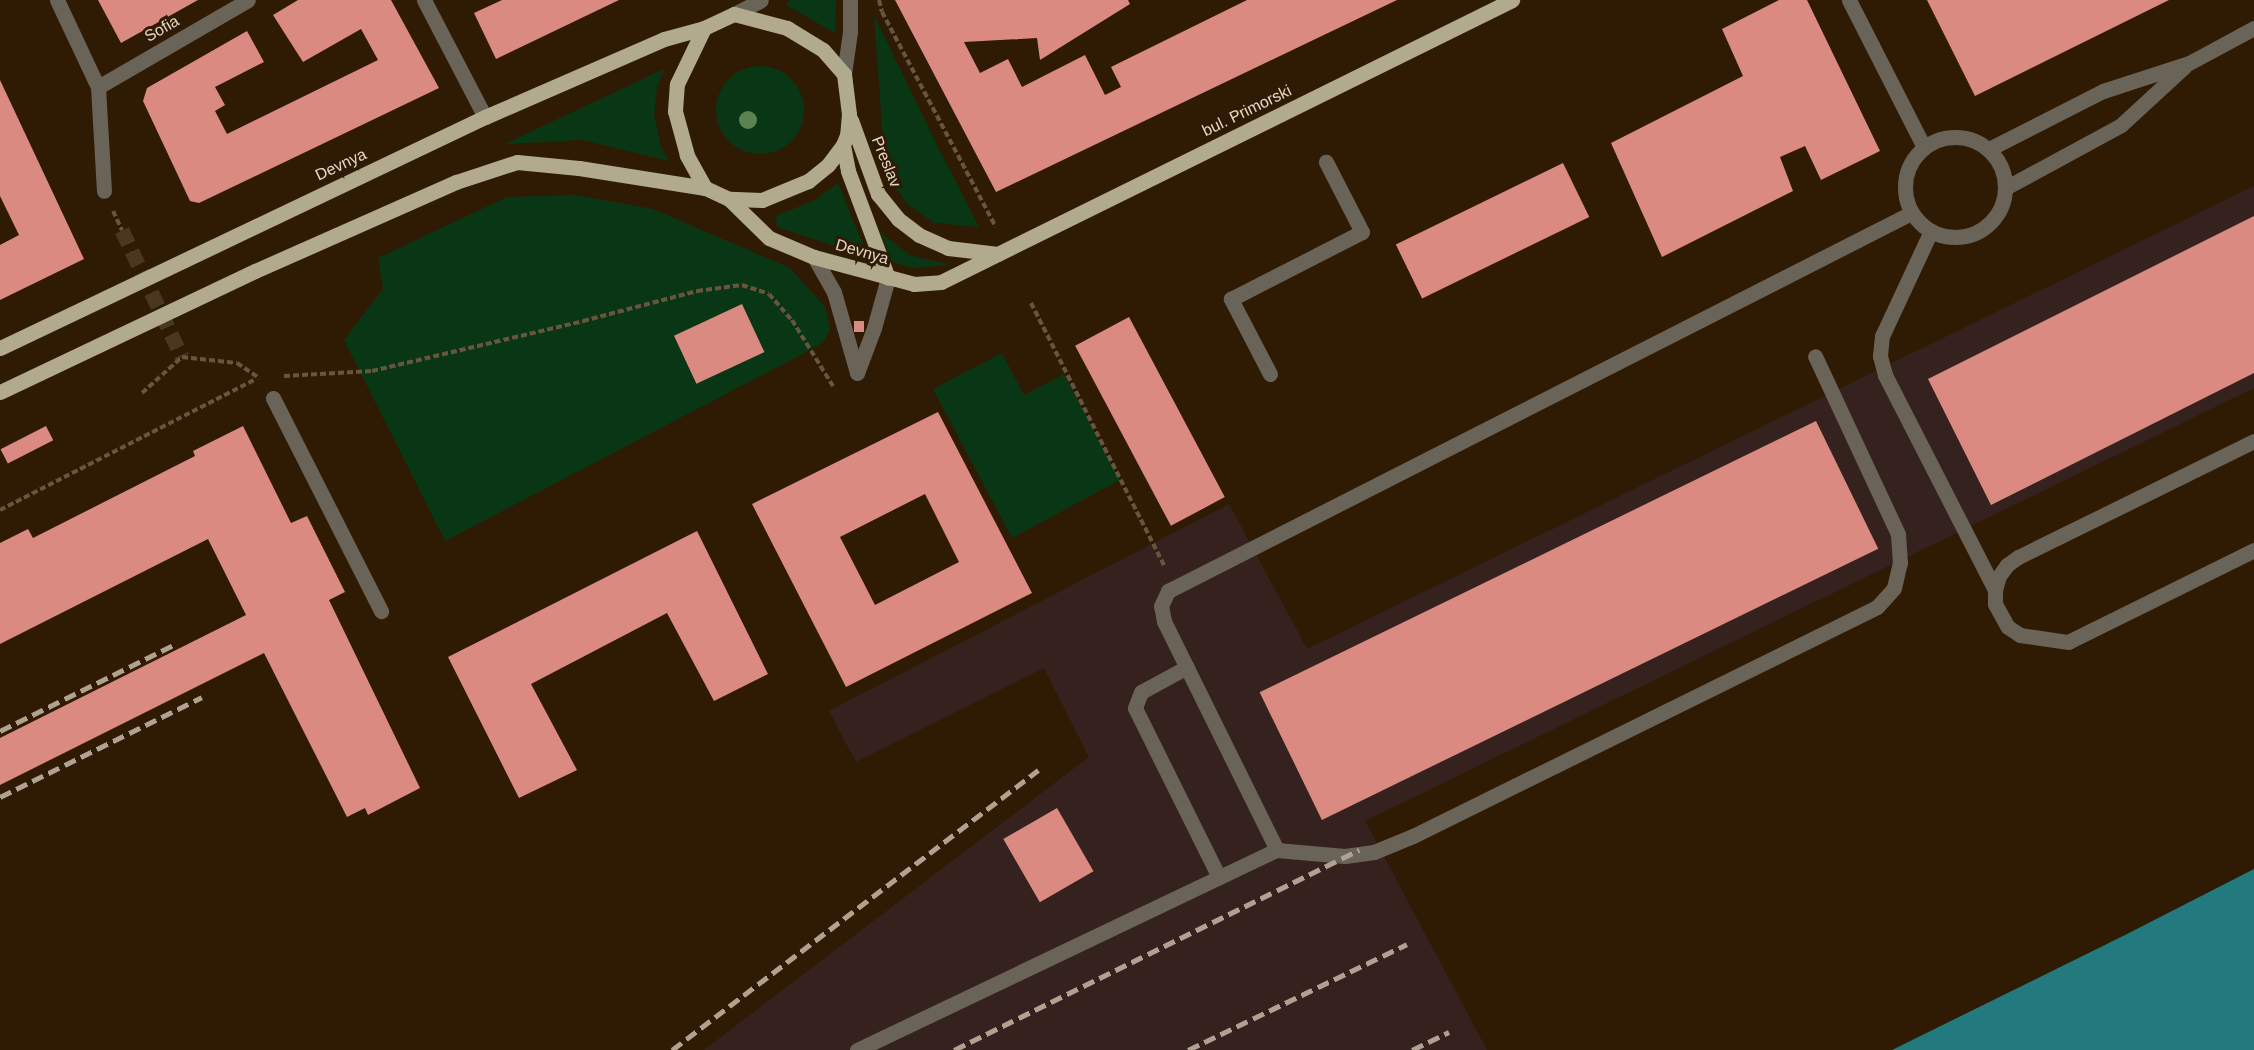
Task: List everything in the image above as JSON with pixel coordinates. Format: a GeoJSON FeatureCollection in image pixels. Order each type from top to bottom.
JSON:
{"type":"FeatureCollection","features":[{"type":"Feature","properties":{"kind":"main road","name":"bul. Primorski"},"geometry":{"type":"LineString","coordinates":[[1002,252],[1512,0]]}},
{"type":"Feature","properties":{"kind":"main road","name":"Devnya"},"geometry":{"type":"LineString","coordinates":[[0,348],[485,117],[664,39],[704,28],[734,14]]}},
{"type":"Feature","properties":{"kind":"main road"},"geometry":{"type":"LineString","coordinates":[[734,14],[788,28],[823,50],[844,74]]}},
{"type":"Feature","properties":{"kind":"main road"},"geometry":{"type":"LineString","coordinates":[[704,28],[677,84],[675,111],[687,155],[705,188]]}},
{"type":"Feature","properties":{"kind":"main road","name":"Devnya"},"geometry":{"type":"LineString","coordinates":[[729,199],[762,200],[808,181],[828,165],[843,145],[847,135],[849,114],[844,74]]}},
{"type":"Feature","properties":{"kind":"main road","name":"Preslav"},"geometry":{"type":"LineString","coordinates":[[849,114],[878,194],[898,219],[919,235],[948,248],[1002,252]]}},
{"type":"Feature","properties":{"kind":"main road"},"geometry":{"type":"LineString","coordinates":[[843,145],[848,171],[888,278]]}},
{"type":"Feature","properties":{"kind":"main road","name":"Devnya"},"geometry":{"type":"LineString","coordinates":[[0,392],[276,262],[456,182],[517,162],[579,168],[705,188],[729,199],[769,238],[814,257],[914,284],[941,282],[1002,252]]}},
{"type":"Feature","properties":{"kind":"street"},"geometry":{"type":"LineString","coordinates":[[57,0],[98,87],[104,191]]}},
{"type":"Feature","properties":{"kind":"street","name":"Sofia"},"geometry":{"type":"LineString","coordinates":[[98,87],[248,0]]}},
{"type":"Feature","properties":{"kind":"street"},"geometry":{"type":"LineString","coordinates":[[424,0],[485,117]]}},
{"type":"Feature","properties":{"kind":"street","name":"Devnya"},"geometry":{"type":"LineString","coordinates":[[734,14],[761,0]]}},
{"type":"Feature","properties":{"kind":"street"},"geometry":{"type":"LineString","coordinates":[[844,74],[850,32],[850,0]]}},
{"type":"Feature","properties":{"kind":"street"},"geometry":{"type":"LineString","coordinates":[[1849,0],[1924,147]]}},
{"type":"Feature","properties":{"kind":"street"},"geometry":{"type":"LineString","coordinates":[[1989,149],[2103,92],[2189,63],[2254,28]]}},
{"type":"Feature","properties":{"kind":"street"},"geometry":{"type":"LineString","coordinates":[[2007,188],[2121,125],[2189,63]]}},
{"type":"Feature","properties":{"kind":"street"},"geometry":{"type":"LineString","coordinates":[[1945,137],[1968,138],[1989,149],[2003,168],[2007,188],[2002,206],[1992,223],[1975,234],[1956,238],[1930,231],[1911,213],[1905,196],[1905,178],[1912,161],[1924,147],[1945,137]]}},
{"type":"Feature","properties":{"kind":"street"},"geometry":{"type":"LineString","coordinates":[[1270,374],[1231,299],[1362,232],[1326,162]]}},
{"type":"Feature","properties":{"kind":"street"},"geometry":{"type":"LineString","coordinates":[[1277,850],[1161,613],[1164,598],[1174,586],[1911,213]]}},
{"type":"Feature","properties":{"kind":"street"},"geometry":{"type":"LineString","coordinates":[[1930,231],[1882,336],[1880,356],[1885,375],[1995,590]]}},
{"type":"Feature","properties":{"kind":"street"},"geometry":{"type":"LineString","coordinates":[[814,257],[834,292],[857,373],[874,328],[888,278]]}},
{"type":"Feature","properties":{"kind":"street"},"geometry":{"type":"LineString","coordinates":[[857,1050],[1277,850],[1345,856],[1374,852],[1413,836],[1877,607],[1894,588],[1900,563],[1898,534],[1815,356]]}},
{"type":"Feature","properties":{"kind":"street"},"geometry":{"type":"LineString","coordinates":[[273,398],[381,611]]}},
{"type":"Feature","properties":{"kind":"street"},"geometry":{"type":"LineString","coordinates":[[2254,441],[2018,557],[2007,565],[1995,590],[1995,604],[2008,627],[2020,635],[2033,639],[2068,642],[2254,550]]}},
{"type":"Feature","properties":{"kind":"street"},"geometry":{"type":"LineString","coordinates":[[1187,667],[1141,692],[1135,708],[1219,877]]}},
{"type":"Feature","properties":{"kind":"path"},"geometry":{"type":"LineString","coordinates":[[879,0],[882,12],[1002,252]]}},
{"type":"Feature","properties":{"kind":"path"},"geometry":{"type":"LineString","coordinates":[[282,376],[372,371],[583,321],[697,291],[742,285],[770,294],[792,320],[833,386]]}},
{"type":"Feature","properties":{"kind":"path"},"geometry":{"type":"LineString","coordinates":[[1031,303],[1174,586]]}},
{"type":"Feature","properties":{"kind":"path"},"geometry":{"type":"LineString","coordinates":[[142,393],[182,357],[237,363],[259,377]]}},
{"type":"Feature","properties":{"kind":"path"},"geometry":{"type":"LineString","coordinates":[[0,510],[259,377],[270,377]]}},
{"type":"Feature","properties":{"kind":"shaded area"},"geometry":{"type":"Polygon","coordinates":[[[2254,186],[2254,388],[1365,821],[1487,1050],[704,1050],[1089,757],[1044,668],[856,762],[829,711],[1229,504],[1307,649],[2254,186]]]}},
{"type":"Feature","properties":{"kind":"green space"},"geometry":{"type":"Polygon","coordinates":[[[790,0],[836,0],[835,33],[786,5],[790,0]]]}},
{"type":"Feature","properties":{"kind":"green space"},"geometry":{"type":"Polygon","coordinates":[[[874,15],[979,227],[935,223],[909,206],[891,182],[884,154],[874,15]]]}},
{"type":"Feature","properties":{"kind":"green space"},"geometry":{"type":"Polygon","coordinates":[[[760,66],[777,70],[791,79],[800,93],[804,110],[800,127],[791,141],[777,150],[760,154],[743,150],[729,141],[720,127],[716,110],[720,93],[729,79],[743,70],[760,66]]]}},
{"type":"Feature","properties":{"kind":"green space"},"geometry":{"type":"Polygon","coordinates":[[[664,69],[657,88],[654,114],[661,147],[669,161],[582,140],[505,144],[664,69]]]}},
{"type":"Feature","properties":{"kind":"green space"},"geometry":{"type":"Polygon","coordinates":[[[838,183],[865,250],[862,255],[777,227],[776,216],[815,200],[838,183]]]}},
{"type":"Feature","properties":{"kind":"green space"},"geometry":{"type":"Polygon","coordinates":[[[575,195],[653,209],[790,268],[825,307],[830,329],[824,342],[808,351],[445,541],[344,340],[383,289],[378,258],[507,197],[575,195]]]}},
{"type":"Feature","properties":{"kind":"green space"},"geometry":{"type":"Polygon","coordinates":[[[880,232],[910,255],[950,265],[913,268],[892,262],[880,232]]]}},
{"type":"Feature","properties":{"kind":"green space"},"geometry":{"type":"Polygon","coordinates":[[[1002,353],[1024,395],[1064,374],[1120,480],[1012,538],[933,389],[1002,353]]]}},
{"type":"Feature","properties":{"kind":"water"},"geometry":{"type":"Polygon","coordinates":[[[2254,869],[2254,1050],[1892,1050],[2127,934],[2254,869]]]}},
{"type":"Feature","properties":{"kind":"building"},"geometry":{"type":"Polygon","coordinates":[[[98,0],[198,0],[121,43],[98,0]]]}},
{"type":"Feature","properties":{"kind":"building"},"geometry":{"type":"Polygon","coordinates":[[[298,0],[391,0],[439,88],[199,203],[190,201],[143,101],[147,88],[247,31],[264,62],[215,87],[225,105],[215,111],[227,134],[378,60],[361,29],[303,62],[273,15],[298,0]]]}},
{"type":"Feature","properties":{"kind":"building"},"geometry":{"type":"Polygon","coordinates":[[[502,0],[619,0],[496,59],[474,13],[502,0]]]}},
{"type":"Feature","properties":{"kind":"building"},"geometry":{"type":"Polygon","coordinates":[[[895,0],[1128,0],[1130,4],[1040,60],[1037,38],[964,42],[980,73],[1008,59],[1022,87],[1085,55],[1105,95],[1121,87],[1111,67],[1247,0],[1397,0],[996,192],[895,0]]]}},
{"type":"Feature","properties":{"kind":"building"},"geometry":{"type":"Polygon","coordinates":[[[1779,0],[1807,0],[1880,151],[1821,180],[1805,146],[1780,157],[1793,191],[1662,257],[1611,143],[1743,76],[1722,29],[1779,0]]]}},
{"type":"Feature","properties":{"kind":"building"},"geometry":{"type":"Polygon","coordinates":[[[1927,0],[2169,0],[1975,96],[1927,0]]]}},
{"type":"Feature","properties":{"kind":"building"},"geometry":{"type":"Polygon","coordinates":[[[0,80],[84,259],[0,300],[0,245],[19,235],[0,196],[0,80]]]}},
{"type":"Feature","properties":{"kind":"building"},"geometry":{"type":"Polygon","coordinates":[[[1563,163],[1589,217],[1422,298],[1396,245],[1563,163]]]}},
{"type":"Feature","properties":{"kind":"building"},"geometry":{"type":"Polygon","coordinates":[[[2254,216],[2254,373],[1991,505],[1928,379],[2254,216]]]}},
{"type":"Feature","properties":{"kind":"building"},"geometry":{"type":"Polygon","coordinates":[[[742,304],[764,352],[696,384],[674,336],[742,304]]]}},
{"type":"Feature","properties":{"kind":"building"},"geometry":{"type":"Polygon","coordinates":[[[1129,317],[1225,497],[1171,526],[1075,346],[1129,317]]]}},
{"type":"Feature","properties":{"kind":"building"},"geometry":{"type":"Polygon","coordinates":[[[854,321],[864,321],[864,332],[854,332],[854,321]]]}},
{"type":"Feature","properties":{"kind":"building"},"geometry":{"type":"Polygon","coordinates":[[[938,412],[1032,593],[846,687],[752,504],[938,412]],[[925,494],[840,537],[875,605],[959,562],[925,494]]]}},
{"type":"Feature","properties":{"kind":"building"},"geometry":{"type":"Polygon","coordinates":[[[1816,421],[1878,549],[1322,820],[1260,692],[1816,421]]]}},
{"type":"Feature","properties":{"kind":"building"},"geometry":{"type":"Polygon","coordinates":[[[46,426],[53,440],[8,463],[1,449],[46,426]]]}},
{"type":"Feature","properties":{"kind":"building"},"geometry":{"type":"Polygon","coordinates":[[[243,426],[291,523],[307,516],[345,592],[329,600],[420,788],[368,815],[365,808],[347,817],[264,653],[0,785],[0,738],[246,615],[208,539],[0,644],[0,543],[28,529],[33,538],[195,456],[193,451],[243,426]]]}},
{"type":"Feature","properties":{"kind":"building"},"geometry":{"type":"Polygon","coordinates":[[[697,531],[768,674],[714,701],[667,613],[531,684],[577,770],[519,798],[448,657],[697,531]]]}},
{"type":"Feature","properties":{"kind":"building"},"geometry":{"type":"Polygon","coordinates":[[[1057,808],[1094,871],[1040,902],[1003,839],[1057,808]]]}},
{"type":"Feature","properties":{"kind":"tunnel"},"geometry":{"type":"LineString","coordinates":[[122,230],[182,357]]}},
{"type":"Feature","properties":{"kind":"railway"},"geometry":{"type":"LineString","coordinates":[[0,731],[173,645]]}},
{"type":"Feature","properties":{"kind":"railway"},"geometry":{"type":"LineString","coordinates":[[0,797],[202,697]]}},
{"type":"Feature","properties":{"kind":"railway"},"geometry":{"type":"LineString","coordinates":[[672,1050],[1038,770]]}},
{"type":"Feature","properties":{"kind":"railway"},"geometry":{"type":"LineString","coordinates":[[954,1050],[1359,850]]}},
{"type":"Feature","properties":{"kind":"railway"},"geometry":{"type":"LineString","coordinates":[[1188,1050],[1407,944]]}},
{"type":"Feature","properties":{"kind":"railway"},"geometry":{"type":"LineString","coordinates":[[1412,1050],[1449,1032]]}}]}
